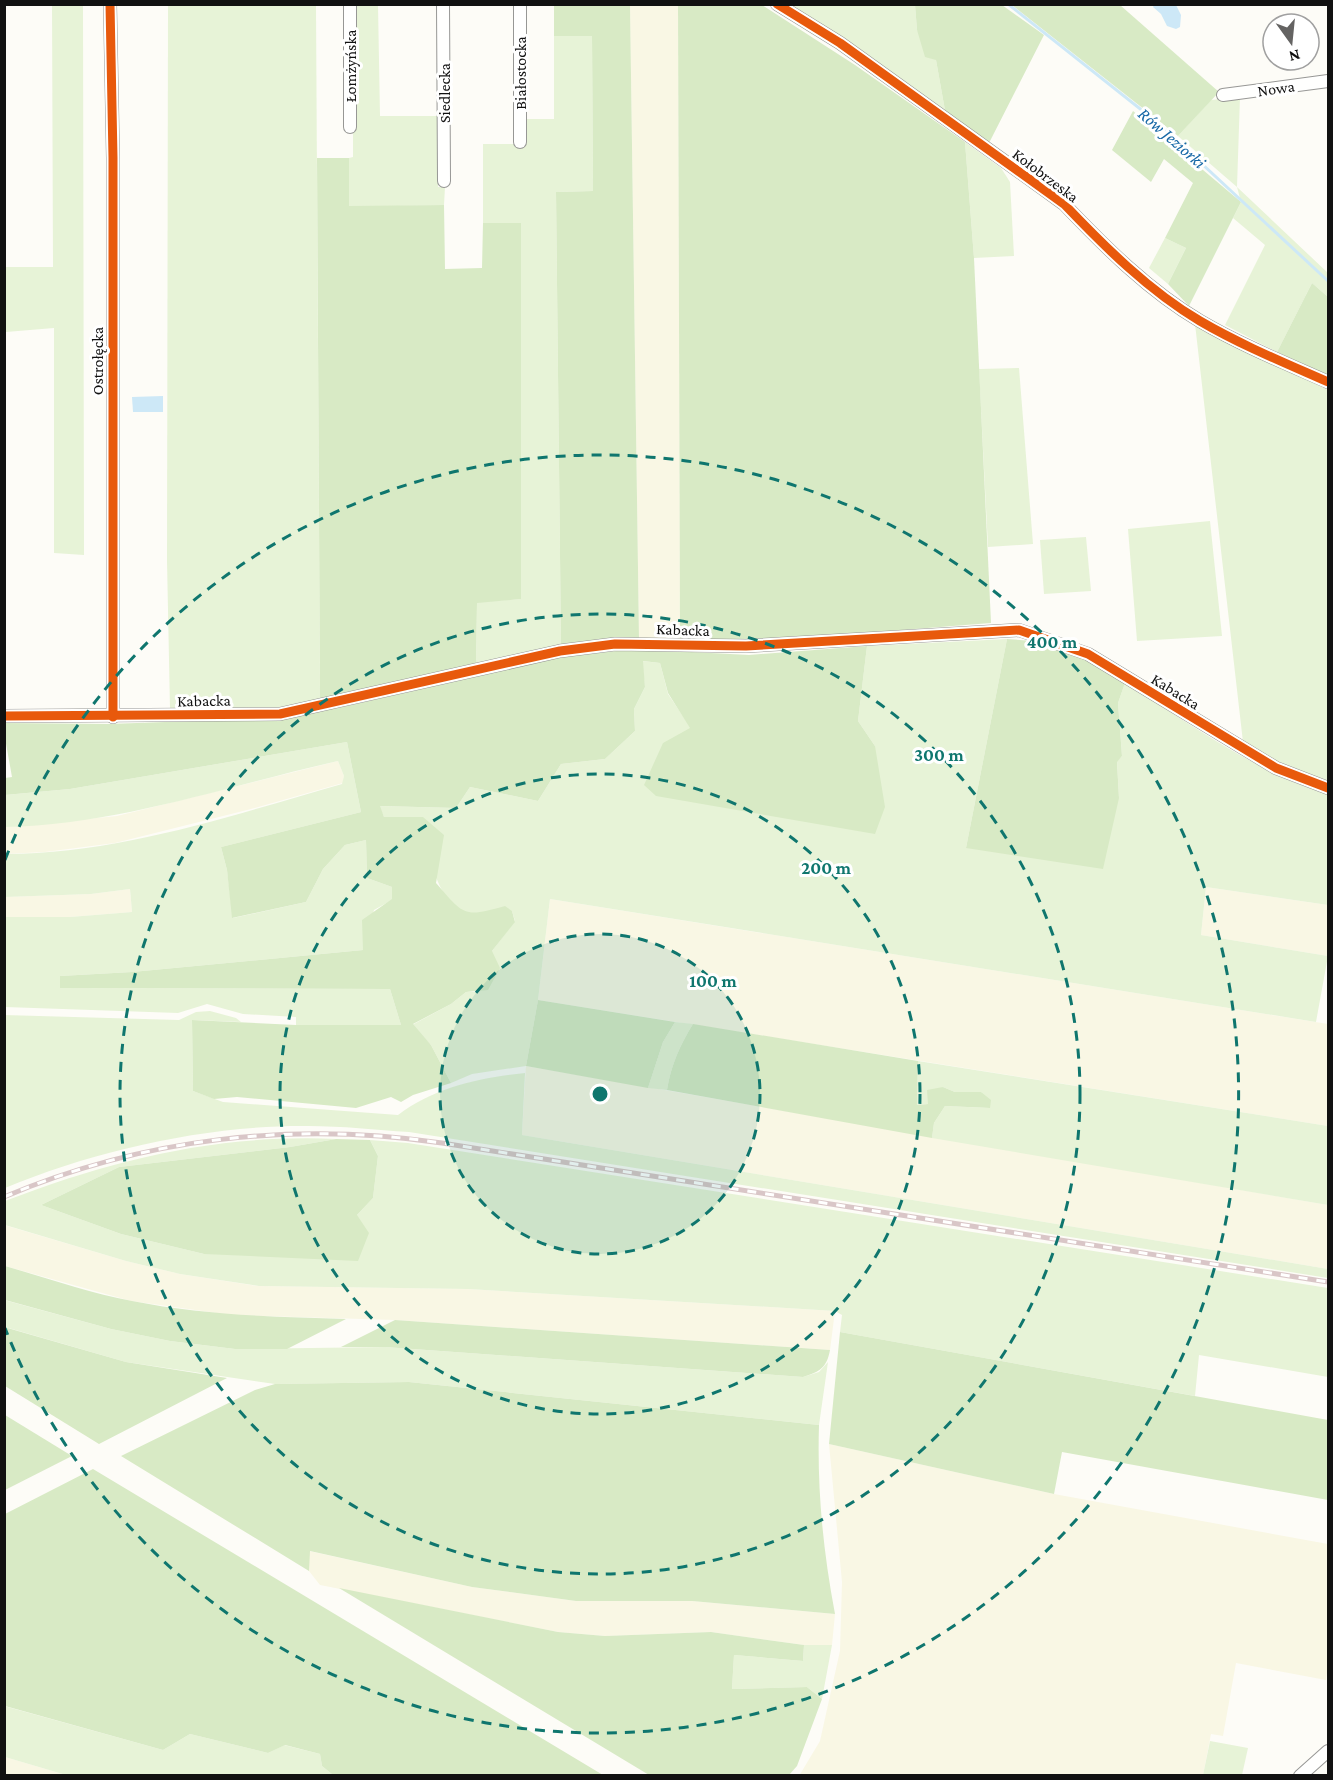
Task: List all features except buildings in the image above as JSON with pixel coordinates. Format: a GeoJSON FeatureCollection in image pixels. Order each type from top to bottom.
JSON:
{"type":"FeatureCollection","features":[{"type":"Feature","properties":{"kind":"street","name":"Ostrołęcka"},"geometry":{"type":"LineString","coordinates":[[110,4],[112,717]]}},
{"type":"Feature","properties":{"kind":"street","name":"Łomżyńska"},"geometry":{"type":"LineString","coordinates":[[350,4],[350,128]]}},
{"type":"Feature","properties":{"kind":"street","name":"Siedlecka"},"geometry":{"type":"LineString","coordinates":[[443,4],[444,181]]}},
{"type":"Feature","properties":{"kind":"street","name":"Białostocka"},"geometry":{"type":"LineString","coordinates":[[520,4],[520,142]]}},
{"type":"Feature","properties":{"kind":"street","name":"Kołobrzeska"},"geometry":{"type":"LineString","coordinates":[[777,4],[840,43],[1064,204],[1096,237],[1143,278],[1198,320],[1240,342],[1329,382]]}},
{"type":"Feature","properties":{"kind":"street","name":"Nowa"},"geometry":{"type":"LineString","coordinates":[[1223,95],[1329,81]]}},
{"type":"Feature","properties":{"kind":"street","name":"Kabacka"},"geometry":{"type":"LineString","coordinates":[[4,716],[280,714],[550,653],[615,645],[746,646],[1019,630],[1088,654],[1276,768],[1329,788]]}},
{"type":"Feature","properties":{"kind":"street"},"geometry":{"type":"LineString","coordinates":[[1300,1776],[1329,1750]]}},
{"type":"Feature","properties":{"kind":"shaded area"},"geometry":{"type":"Polygon","coordinates":[[[630,5],[678,5],[680,639],[639,639],[630,5]]]}},
{"type":"Feature","properties":{"kind":"shaded area"},"geometry":{"type":"Polygon","coordinates":[[[338,761],[344,776],[343,783],[251,809],[115,843],[45,852],[5,854],[4,827],[117,816],[338,761]]]}},
{"type":"Feature","properties":{"kind":"shaded area"},"geometry":{"type":"Polygon","coordinates":[[[1206,887],[1328,905],[1328,956],[1201,935],[1206,887]]]}},
{"type":"Feature","properties":{"kind":"shaded area"},"geometry":{"type":"Polygon","coordinates":[[[130,889],[132,912],[70,917],[5,917],[4,897],[91,894],[130,889]]]}},
{"type":"Feature","properties":{"kind":"shaded area"},"geometry":{"type":"Polygon","coordinates":[[[550,899],[1328,1024],[1328,1126],[538,1000],[550,899]]]}},
{"type":"Feature","properties":{"kind":"shaded area"},"geometry":{"type":"Polygon","coordinates":[[[526,1066],[1328,1205],[1328,1269],[522,1135],[526,1066]]]}},
{"type":"Feature","properties":{"kind":"shaded area"},"geometry":{"type":"Polygon","coordinates":[[[4,1225],[126,1261],[180,1274],[258,1286],[468,1289],[835,1311],[830,1350],[395,1320],[231,1315],[131,1301],[5,1266],[4,1225]]]}},
{"type":"Feature","properties":{"kind":"shaded area"},"geometry":{"type":"Polygon","coordinates":[[[829,1444],[1054,1494],[1328,1544],[1326,1680],[1236,1663],[1223,1736],[1211,1734],[1203,1775],[799,1776],[820,1741],[840,1651],[842,1582],[829,1444]]]}},
{"type":"Feature","properties":{"kind":"shaded area"},"geometry":{"type":"Polygon","coordinates":[[[309,1551],[472,1587],[576,1601],[692,1601],[835,1614],[832,1645],[804,1645],[711,1632],[605,1636],[558,1632],[320,1585],[309,1571],[309,1551]]]}},
{"type":"Feature","properties":{"kind":"shaded area"},"geometry":{"type":"Polygon","coordinates":[[[5,1757],[66,1775],[5,1775],[5,1757]]]}},
{"type":"Feature","properties":{"kind":"green space"},"geometry":{"type":"Polygon","coordinates":[[[52,5],[83,5],[84,555],[54,553],[54,328],[6,332],[5,267],[53,267],[52,5]]]}},
{"type":"Feature","properties":{"kind":"green space"},"geometry":{"type":"Polygon","coordinates":[[[168,5],[316,5],[320,701],[277,708],[170,709],[167,561],[168,5]]]}},
{"type":"Feature","properties":{"kind":"green space"},"geometry":{"type":"Polygon","coordinates":[[[353,5],[378,5],[380,116],[439,116],[438,187],[445,187],[444,205],[349,207],[349,158],[353,157],[353,5]]]}},
{"type":"Feature","properties":{"kind":"green space"},"geometry":{"type":"Polygon","coordinates":[[[554,5],[630,5],[639,639],[561,646],[556,192],[593,191],[592,36],[554,36],[554,5]]]}},
{"type":"Feature","properties":{"kind":"green space"},"geometry":{"type":"Polygon","coordinates":[[[678,5],[762,5],[855,65],[965,142],[974,258],[991,623],[762,641],[680,639],[678,5]]]}},
{"type":"Feature","properties":{"kind":"green space"},"geometry":{"type":"Polygon","coordinates":[[[787,5],[915,5],[917,30],[936,60],[946,116],[787,5]]]}},
{"type":"Feature","properties":{"kind":"green space"},"geometry":{"type":"Polygon","coordinates":[[[915,5],[1002,5],[1044,35],[988,145],[946,116],[936,60],[925,57],[917,30],[915,5]]]}},
{"type":"Feature","properties":{"kind":"green space"},"geometry":{"type":"Polygon","coordinates":[[[1012,5],[1120,5],[1219,92],[1178,136],[1012,5]]]}},
{"type":"Feature","properties":{"kind":"green space"},"geometry":{"type":"Polygon","coordinates":[[[592,35],[593,191],[556,192],[561,646],[476,665],[477,602],[521,599],[521,223],[483,223],[483,144],[524,144],[523,119],[554,119],[554,36],[592,35]]]}},
{"type":"Feature","properties":{"kind":"green space"},"geometry":{"type":"Polygon","coordinates":[[[1240,97],[1237,187],[1178,136],[1211,100],[1240,97]]]}},
{"type":"Feature","properties":{"kind":"green space"},"geometry":{"type":"Polygon","coordinates":[[[1133,111],[1241,202],[1189,306],[1168,284],[1186,248],[1165,238],[1193,183],[1164,159],[1151,182],[1112,150],[1133,111]]]}},
{"type":"Feature","properties":{"kind":"green space"},"geometry":{"type":"Polygon","coordinates":[[[965,142],[1001,168],[1010,182],[1014,256],[974,258],[965,142]]]}},
{"type":"Feature","properties":{"kind":"green space"},"geometry":{"type":"Polygon","coordinates":[[[317,158],[349,158],[349,206],[444,205],[445,269],[482,268],[483,223],[521,223],[521,599],[477,603],[476,665],[320,701],[317,158]]]}},
{"type":"Feature","properties":{"kind":"green space"},"geometry":{"type":"Polygon","coordinates":[[[1237,187],[1328,273],[1328,297],[1312,283],[1277,352],[1225,325],[1265,245],[1233,218],[1241,202],[1237,187]]]}},
{"type":"Feature","properties":{"kind":"green space"},"geometry":{"type":"Polygon","coordinates":[[[1165,238],[1186,248],[1168,284],[1149,268],[1165,238]]]}},
{"type":"Feature","properties":{"kind":"green space"},"geometry":{"type":"Polygon","coordinates":[[[1312,283],[1328,297],[1328,376],[1277,352],[1312,283]]]}},
{"type":"Feature","properties":{"kind":"green space"},"geometry":{"type":"Polygon","coordinates":[[[1195,324],[1328,390],[1328,781],[1295,769],[1243,742],[1195,324]]]}},
{"type":"Feature","properties":{"kind":"green space"},"geometry":{"type":"Polygon","coordinates":[[[1019,368],[1033,544],[988,547],[979,369],[1019,368]]]}},
{"type":"Feature","properties":{"kind":"green space"},"geometry":{"type":"Polygon","coordinates":[[[1210,521],[1222,636],[1137,641],[1128,529],[1210,521]]]}},
{"type":"Feature","properties":{"kind":"green space"},"geometry":{"type":"Polygon","coordinates":[[[1086,537],[1091,591],[1044,594],[1040,540],[1086,537]]]}},
{"type":"Feature","properties":{"kind":"green space"},"geometry":{"type":"Polygon","coordinates":[[[1007,639],[966,848],[1119,798],[1117,761],[1122,756],[1118,703],[1125,683],[1250,761],[1303,786],[1328,794],[1328,905],[1206,887],[1201,935],[1328,956],[1316,1022],[550,899],[538,1000],[526,1066],[472,1074],[451,1083],[431,1045],[412,1025],[451,1004],[466,992],[477,992],[492,951],[515,921],[512,911],[474,914],[460,909],[450,901],[435,875],[423,817],[384,817],[379,806],[456,808],[470,787],[538,801],[561,764],[605,759],[635,731],[634,709],[645,687],[642,661],[660,663],[668,694],[691,728],[875,746],[858,721],[867,646],[1007,639]]]}},
{"type":"Feature","properties":{"kind":"green space"},"geometry":{"type":"Polygon","coordinates":[[[1007,639],[1046,642],[1097,664],[1125,683],[1118,703],[1122,756],[1117,762],[1119,798],[1103,869],[966,848],[1007,639]]]}},
{"type":"Feature","properties":{"kind":"green space"},"geometry":{"type":"Polygon","coordinates":[[[867,646],[858,721],[875,746],[885,807],[875,834],[656,796],[644,785],[663,743],[690,728],[668,693],[660,663],[643,661],[645,687],[634,709],[635,731],[605,759],[561,764],[538,801],[470,787],[456,808],[380,806],[384,817],[423,817],[444,835],[436,883],[459,908],[465,911],[480,912],[505,906],[512,911],[515,922],[492,951],[500,968],[488,990],[466,992],[451,1004],[413,1024],[431,1045],[451,1083],[413,1095],[401,1102],[391,1097],[356,1108],[237,1097],[214,1099],[193,1091],[192,1020],[296,1025],[401,1025],[390,989],[60,988],[60,976],[132,972],[363,950],[362,920],[392,899],[392,887],[367,878],[366,840],[345,845],[323,869],[306,902],[232,918],[227,870],[221,847],[361,812],[347,742],[70,789],[5,795],[5,778],[12,777],[5,738],[6,723],[109,724],[278,718],[338,708],[562,657],[634,649],[749,655],[867,646]]]}},
{"type":"Feature","properties":{"kind":"green space"},"geometry":{"type":"Polygon","coordinates":[[[347,742],[361,812],[221,847],[227,870],[233,918],[306,902],[323,869],[345,845],[366,840],[367,878],[392,887],[392,900],[374,910],[363,950],[132,972],[60,976],[60,988],[390,989],[401,1025],[296,1025],[296,1017],[243,1014],[207,1004],[178,1013],[5,1007],[5,917],[70,917],[132,912],[130,889],[91,894],[5,897],[5,854],[91,847],[176,831],[342,784],[344,776],[338,761],[172,803],[47,825],[5,827],[5,795],[70,789],[347,742]]]}},
{"type":"Feature","properties":{"kind":"green space"},"geometry":{"type":"Polygon","coordinates":[[[538,1000],[675,1022],[663,1042],[648,1088],[526,1066],[538,1000]]]}},
{"type":"Feature","properties":{"kind":"green space"},"geometry":{"type":"Polygon","coordinates":[[[210,1011],[236,1018],[241,1022],[192,1020],[193,1091],[223,1102],[398,1115],[427,1097],[458,1085],[525,1073],[522,1135],[1328,1269],[1328,1278],[409,1132],[346,1127],[270,1127],[192,1135],[114,1151],[40,1174],[5,1188],[4,1015],[179,1020],[196,1012],[210,1011]]]}},
{"type":"Feature","properties":{"kind":"green space"},"geometry":{"type":"Polygon","coordinates":[[[675,1022],[693,1024],[677,1056],[667,1090],[648,1088],[663,1042],[675,1022]]]}},
{"type":"Feature","properties":{"kind":"green space"},"geometry":{"type":"Polygon","coordinates":[[[693,1024],[918,1061],[917,1105],[928,1104],[927,1090],[943,1087],[955,1092],[981,1092],[991,1100],[990,1108],[945,1106],[934,1123],[932,1138],[667,1090],[677,1056],[693,1024]]]}},
{"type":"Feature","properties":{"kind":"green space"},"geometry":{"type":"Polygon","coordinates":[[[918,1061],[1328,1126],[1328,1205],[932,1138],[934,1123],[945,1106],[989,1108],[981,1092],[955,1092],[943,1087],[928,1104],[917,1105],[918,1061]]]}},
{"type":"Feature","properties":{"kind":"green space"},"geometry":{"type":"Polygon","coordinates":[[[292,1139],[336,1139],[290,1147],[119,1167],[41,1205],[121,1234],[204,1254],[357,1215],[373,1198],[378,1156],[370,1140],[408,1143],[1328,1288],[1328,1377],[1199,1355],[1195,1396],[840,1332],[842,1315],[835,1311],[468,1289],[259,1286],[180,1274],[126,1261],[5,1225],[5,1201],[86,1173],[127,1162],[208,1145],[292,1139]]]}},
{"type":"Feature","properties":{"kind":"green space"},"geometry":{"type":"Polygon","coordinates":[[[336,1139],[370,1140],[378,1156],[373,1198],[357,1215],[369,1233],[358,1261],[204,1254],[121,1234],[41,1205],[119,1167],[290,1147],[336,1139]]]}},
{"type":"Feature","properties":{"kind":"green space"},"geometry":{"type":"Polygon","coordinates":[[[5,1266],[100,1294],[159,1306],[239,1314],[346,1319],[287,1349],[235,1349],[170,1341],[111,1329],[5,1300],[5,1266]]]}},
{"type":"Feature","properties":{"kind":"green space"},"geometry":{"type":"Polygon","coordinates":[[[4,1300],[111,1329],[170,1341],[235,1349],[385,1347],[803,1377],[819,1372],[828,1362],[819,1425],[409,1382],[275,1384],[126,1362],[5,1327],[4,1300]]]}},
{"type":"Feature","properties":{"kind":"green space"},"geometry":{"type":"Polygon","coordinates":[[[395,1320],[830,1350],[822,1368],[803,1377],[385,1347],[341,1347],[395,1320]]]}},
{"type":"Feature","properties":{"kind":"green space"},"geometry":{"type":"Polygon","coordinates":[[[4,1327],[126,1362],[227,1378],[99,1444],[5,1386],[4,1327]]]}},
{"type":"Feature","properties":{"kind":"green space"},"geometry":{"type":"Polygon","coordinates":[[[840,1332],[1328,1420],[1328,1500],[1062,1452],[1054,1494],[829,1444],[840,1332]]]}},
{"type":"Feature","properties":{"kind":"green space"},"geometry":{"type":"Polygon","coordinates":[[[409,1382],[819,1425],[822,1520],[835,1614],[692,1601],[576,1601],[472,1587],[310,1551],[309,1571],[121,1456],[255,1390],[275,1384],[409,1382]]]}},
{"type":"Feature","properties":{"kind":"green space"},"geometry":{"type":"Polygon","coordinates":[[[5,1415],[72,1456],[5,1490],[5,1415]]]}},
{"type":"Feature","properties":{"kind":"green space"},"geometry":{"type":"Polygon","coordinates":[[[93,1469],[603,1775],[333,1775],[322,1766],[320,1754],[285,1745],[268,1753],[190,1734],[163,1750],[5,1706],[5,1514],[93,1469]]]}},
{"type":"Feature","properties":{"kind":"green space"},"geometry":{"type":"Polygon","coordinates":[[[339,1588],[558,1632],[605,1636],[711,1632],[804,1645],[803,1661],[734,1655],[732,1689],[807,1687],[822,1699],[797,1766],[789,1775],[649,1775],[339,1588]]]}},
{"type":"Feature","properties":{"kind":"green space"},"geometry":{"type":"Polygon","coordinates":[[[804,1645],[832,1645],[822,1699],[807,1687],[732,1689],[734,1655],[803,1661],[804,1645]]]}},
{"type":"Feature","properties":{"kind":"green space"},"geometry":{"type":"Polygon","coordinates":[[[4,1706],[163,1750],[190,1734],[268,1753],[284,1745],[320,1754],[322,1766],[333,1775],[66,1775],[5,1757],[4,1706]]]}},
{"type":"Feature","properties":{"kind":"green space"},"geometry":{"type":"Polygon","coordinates":[[[1210,1741],[1248,1748],[1242,1775],[1203,1775],[1210,1741]]]}},
{"type":"Feature","properties":{"kind":"water"},"geometry":{"type":"Polygon","coordinates":[[[1154,5],[1176,5],[1181,15],[1180,27],[1176,29],[1167,26],[1161,14],[1153,7],[1154,5]]]}},
{"type":"Feature","properties":{"kind":"water"},"geometry":{"type":"Polygon","coordinates":[[[163,396],[163,412],[133,412],[132,397],[163,396]]]}},
{"type":"Feature","properties":{"kind":"waterway","name":"Rów Jeziorki"},"geometry":{"type":"LineString","coordinates":[[1008,4],[1158,123],[1328,281]]}},
{"type":"Feature","properties":{"kind":"railway"},"geometry":{"type":"LineString","coordinates":[[4,1197],[57,1177],[164,1148],[275,1135],[330,1134],[386,1137],[442,1143],[1328,1282]]}},
{"type":"Feature","properties":{"kind":"cycle path"},"geometry":{"type":"LineString","coordinates":[[110,4],[113,158],[113,717]]}},
{"type":"Feature","properties":{"kind":"cycle path"},"geometry":{"type":"LineString","coordinates":[[777,4],[840,43],[1064,204],[1128,267],[1181,309],[1231,338],[1328,382]]}},
{"type":"Feature","properties":{"kind":"cycle path"},"geometry":{"type":"LineString","coordinates":[[4,716],[280,714],[560,651],[615,644],[746,646],[1019,630],[1088,654],[1276,768],[1328,788]]}}]}
